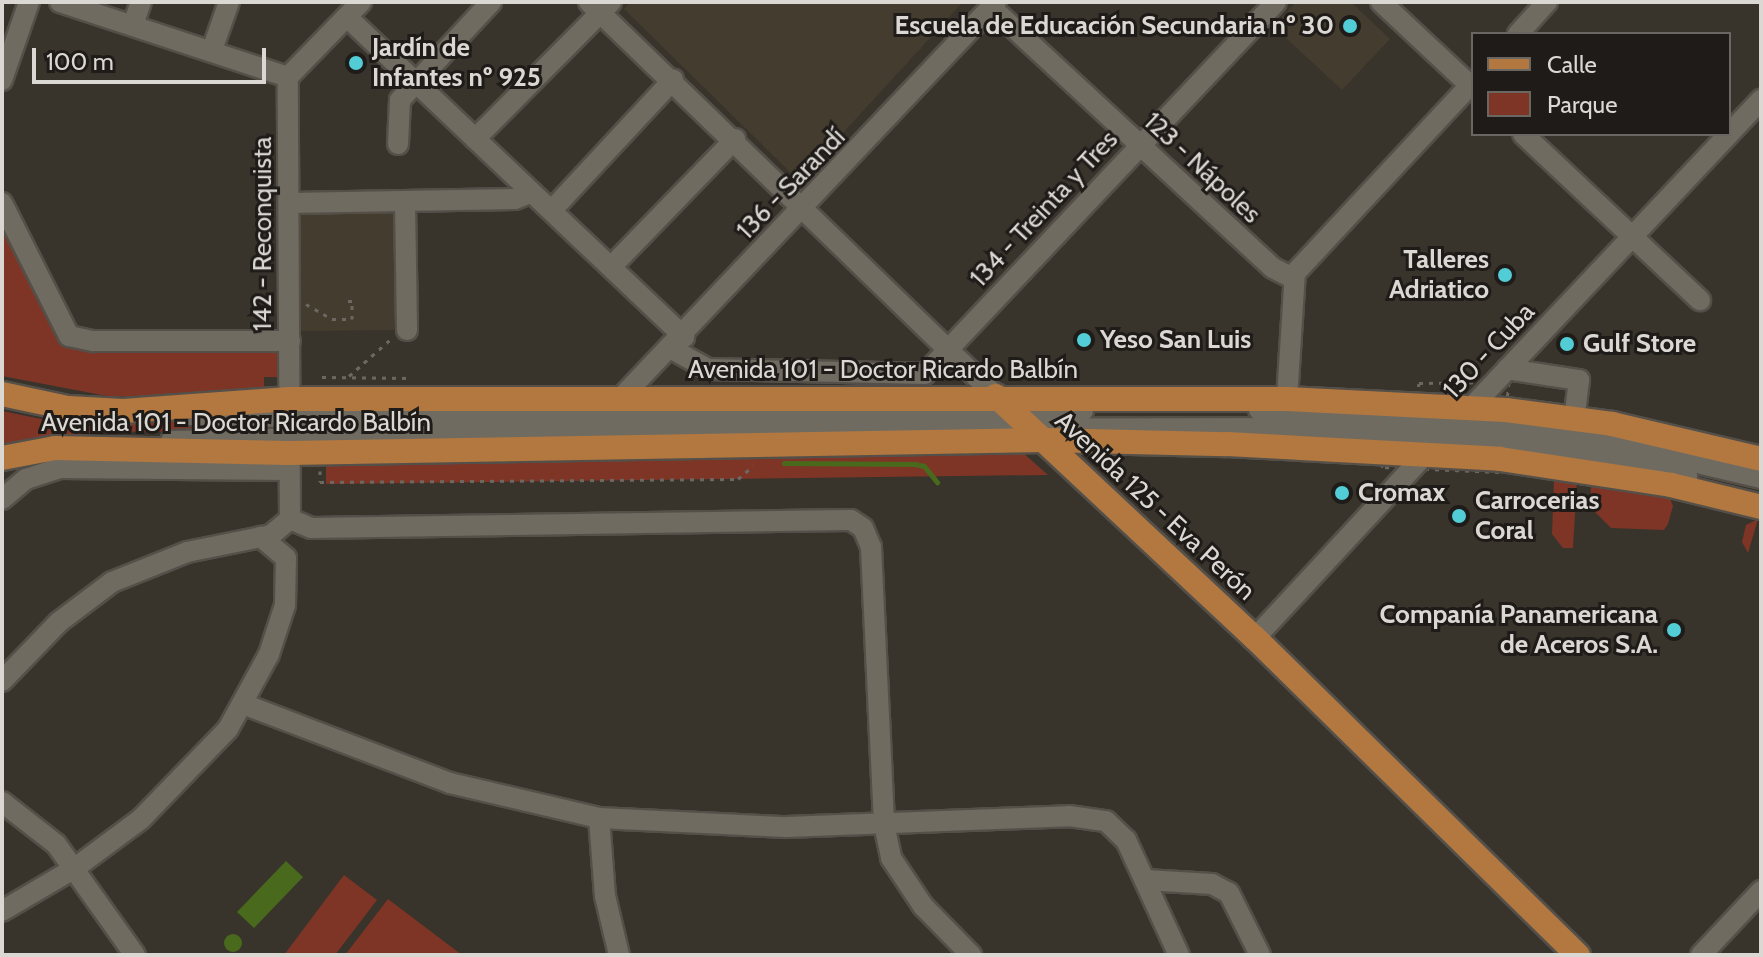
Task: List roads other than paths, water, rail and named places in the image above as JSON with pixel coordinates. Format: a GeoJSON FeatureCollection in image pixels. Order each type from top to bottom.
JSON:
{"type":"FeatureCollection","features":[{"type":"Feature","properties":{"kind":"main road","name":"Avenida 101 - Doctor Ricardo Balbín"},"geometry":{"type":"LineString","coordinates":[[2,394],[68,408],[123,411],[289,435]]}},
{"type":"Feature","properties":{"kind":"main road","name":"Avenida 101 - Doctor Ricardo Balbín"},"geometry":{"type":"LineString","coordinates":[[289,435],[321,399],[620,399],[1020,419],[1434,446],[1597,472],[1761,507]]}},
{"type":"Feature","properties":{"kind":"main road","name":"Avenida 101 - Doctor Ricardo Balbín"},"geometry":{"type":"LineString","coordinates":[[2,458],[87,448],[289,435],[1020,419],[1287,399],[1464,415],[1574,419],[1761,459]]}},
{"type":"Feature","properties":{"kind":"main road","name":"Avenida 125 - Eva Perón"},"geometry":{"type":"LineString","coordinates":[[1020,419],[1255,638],[1578,955]]}},
{"type":"Feature","properties":{"kind":"street"},"geometry":{"type":"LineString","coordinates":[[2,80],[29,2]]}},
{"type":"Feature","properties":{"kind":"street"},"geometry":{"type":"LineString","coordinates":[[60,2],[288,77],[354,9]]}},
{"type":"Feature","properties":{"kind":"street"},"geometry":{"type":"LineString","coordinates":[[133,25],[141,2]]}},
{"type":"Feature","properties":{"kind":"street"},"geometry":{"type":"LineString","coordinates":[[212,50],[229,2]]}},
{"type":"Feature","properties":{"kind":"street"},"geometry":{"type":"LineString","coordinates":[[398,144],[397,106],[415,81],[491,2]]}},
{"type":"Feature","properties":{"kind":"street","name":"134 - Treinta y Tres"},"geometry":{"type":"LineString","coordinates":[[354,9],[415,81],[612,266],[678,343],[708,369],[913,374],[931,370],[1276,2]]}},
{"type":"Feature","properties":{"kind":"street"},"geometry":{"type":"LineString","coordinates":[[1381,2],[1471,84]]}},
{"type":"Feature","properties":{"kind":"street"},"geometry":{"type":"LineString","coordinates":[[1520,32],[1547,2]]}},
{"type":"Feature","properties":{"kind":"street","name":"123 - Nápoles"},"geometry":{"type":"LineString","coordinates":[[994,5],[1139,146],[1273,268],[1293,278]]}},
{"type":"Feature","properties":{"kind":"street","name":"136 - Sarandí"},"geometry":{"type":"LineString","coordinates":[[620,399],[678,343],[994,5]]}},
{"type":"Feature","properties":{"kind":"street"},"geometry":{"type":"LineString","coordinates":[[475,139],[600,6]]}},
{"type":"Feature","properties":{"kind":"street","name":"Avenida 125 - Eva Perón"},"geometry":{"type":"LineString","coordinates":[[600,6],[1020,419]]}},
{"type":"Feature","properties":{"kind":"street","name":"142 - Reconquista"},"geometry":{"type":"LineString","coordinates":[[288,77],[290,519]]}},
{"type":"Feature","properties":{"kind":"street"},"geometry":{"type":"LineString","coordinates":[[552,210],[673,80]]}},
{"type":"Feature","properties":{"kind":"street"},"geometry":{"type":"LineString","coordinates":[[1287,399],[1293,278],[1471,86]]}},
{"type":"Feature","properties":{"kind":"street","name":"130 - Cuba"},"geometry":{"type":"LineString","coordinates":[[1731,132],[1761,100]]}},
{"type":"Feature","properties":{"kind":"street"},"geometry":{"type":"LineString","coordinates":[[1525,136],[1700,300]]}},
{"type":"Feature","properties":{"kind":"street","name":"130 - Cuba"},"geometry":{"type":"LineString","coordinates":[[1255,638],[1727,136]]}},
{"type":"Feature","properties":{"kind":"street"},"geometry":{"type":"LineString","coordinates":[[612,266],[735,139]]}},
{"type":"Feature","properties":{"kind":"street"},"geometry":{"type":"LineString","coordinates":[[290,203],[515,199],[532,192]]}},
{"type":"Feature","properties":{"kind":"street"},"geometry":{"type":"LineString","coordinates":[[405,202],[407,327]]}},
{"type":"Feature","properties":{"kind":"street"},"geometry":{"type":"LineString","coordinates":[[2,203],[69,336],[93,341],[290,341]]}},
{"type":"Feature","properties":{"kind":"street"},"geometry":{"type":"LineString","coordinates":[[1507,369],[1579,380],[1574,419]]}},
{"type":"Feature","properties":{"kind":"street"},"geometry":{"type":"LineString","coordinates":[[2,499],[26,479],[59,468],[289,435],[1020,419],[1251,410],[1464,415],[1655,453],[1761,478]]}},
{"type":"Feature","properties":{"kind":"street"},"geometry":{"type":"LineString","coordinates":[[1434,446],[1619,462],[1761,496]]}},
{"type":"Feature","properties":{"kind":"street"},"geometry":{"type":"LineString","coordinates":[[2,681],[59,622],[112,582],[187,552],[261,537],[290,519],[319,528],[857,522],[871,547],[884,824],[896,871],[971,955]]}},
{"type":"Feature","properties":{"kind":"street"},"geometry":{"type":"LineString","coordinates":[[2,911],[75,868],[160,803],[207,754],[243,704],[278,629],[288,573],[298,547],[319,528]]}},
{"type":"Feature","properties":{"kind":"street"},"geometry":{"type":"LineString","coordinates":[[261,537],[280,550],[288,573]]}},
{"type":"Feature","properties":{"kind":"street"},"geometry":{"type":"LineString","coordinates":[[243,704],[450,783],[599,818],[722,827],[1097,818],[1126,840],[1179,955]]}},
{"type":"Feature","properties":{"kind":"street"},"geometry":{"type":"LineString","coordinates":[[2,802],[43,831],[75,868],[135,955]]}},
{"type":"Feature","properties":{"kind":"street"},"geometry":{"type":"LineString","coordinates":[[599,818],[605,896],[619,955]]}},
{"type":"Feature","properties":{"kind":"street"},"geometry":{"type":"LineString","coordinates":[[1146,880],[1212,884],[1229,893],[1260,955]]}},
{"type":"Feature","properties":{"kind":"street"},"geometry":{"type":"LineString","coordinates":[[1701,955],[1761,891]]}},
{"type":"Feature","properties":{"kind":"waterway"},"geometry":{"type":"LineString","coordinates":[[784,463],[915,464],[924,466],[937,482]]}},
{"type":"Feature","properties":{"kind":"place","name":"Escuela de Educación Secundaria nº 30"},"geometry":{"type":"Point","coordinates":[1350,26]}},
{"type":"Feature","properties":{"kind":"place","name":"Jardín de Infantes nº 925"},"geometry":{"type":"Point","coordinates":[356,63]}},
{"type":"Feature","properties":{"kind":"place","name":"Talleres Adriatico"},"geometry":{"type":"Point","coordinates":[1505,275]}},
{"type":"Feature","properties":{"kind":"place","name":"Yeso San Luis"},"geometry":{"type":"Point","coordinates":[1084,340]}},
{"type":"Feature","properties":{"kind":"place","name":"Gulf Store"},"geometry":{"type":"Point","coordinates":[1567,344]}},
{"type":"Feature","properties":{"kind":"place","name":"Cromax"},"geometry":{"type":"Point","coordinates":[1342,493]}},
{"type":"Feature","properties":{"kind":"place","name":"Carrocerias Coral"},"geometry":{"type":"Point","coordinates":[1459,516]}},
{"type":"Feature","properties":{"kind":"place","name":"Companía Panamericana de Aceros S.A."},"geometry":{"type":"Point","coordinates":[1674,630]}}]}
